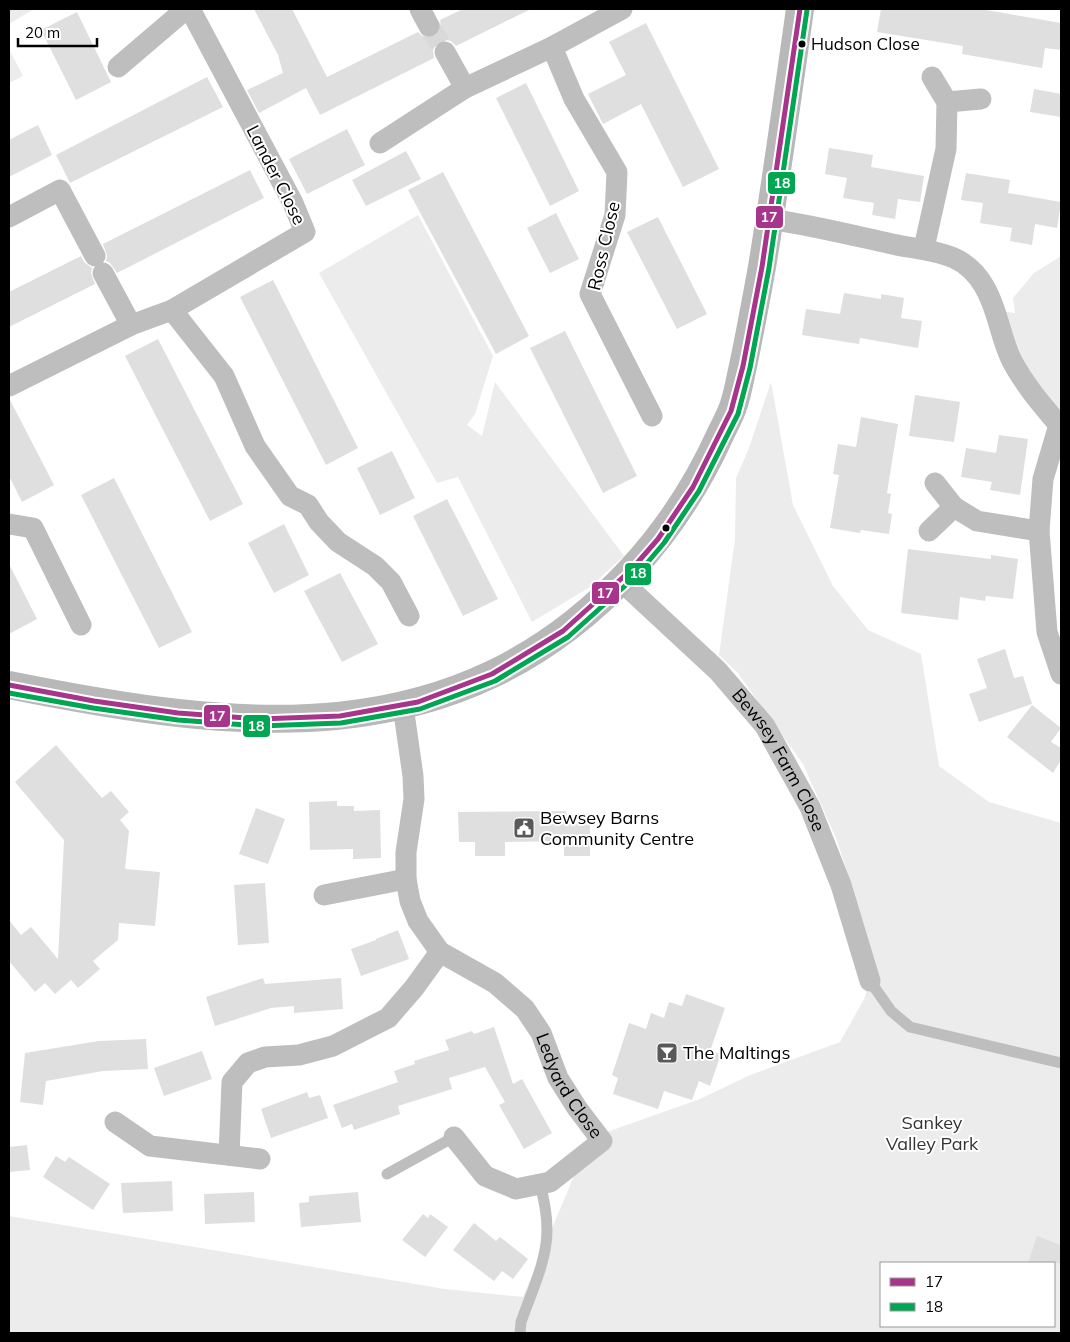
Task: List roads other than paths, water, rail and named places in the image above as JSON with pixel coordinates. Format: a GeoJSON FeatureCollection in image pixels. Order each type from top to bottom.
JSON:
{"type":"FeatureCollection","features":[{"type":"Feature","properties":{"kind":"street","name":"Lander Close"},"geometry":{"type":"LineString","coordinates":[[9,386],[130,325],[172,310],[305,232],[293,203],[188,9],[118,67]]}},
{"type":"Feature","properties":{"kind":"street"},"geometry":{"type":"LineString","coordinates":[[9,685],[99,703],[228,718],[317,719],[361,714],[403,706],[451,692],[494,674],[533,653],[586,614],[644,556],[674,516],[711,456],[734,404],[753,319],[800,9]]}},
{"type":"Feature","properties":{"kind":"street"},"geometry":{"type":"LineString","coordinates":[[380,142],[465,88],[552,47],[610,11]]}},
{"type":"Feature","properties":{"kind":"street","name":"Ross Close"},"geometry":{"type":"LineString","coordinates":[[552,47],[574,98],[617,172],[615,215],[590,294],[652,416]]}},
{"type":"Feature","properties":{"kind":"street"},"geometry":{"type":"LineString","coordinates":[[445,52],[465,88]]}},
{"type":"Feature","properties":{"kind":"street"},"geometry":{"type":"LineString","coordinates":[[924,248],[946,148],[947,102],[932,77]]}},
{"type":"Feature","properties":{"kind":"street"},"geometry":{"type":"LineString","coordinates":[[947,102],[981,99]]}},
{"type":"Feature","properties":{"kind":"street"},"geometry":{"type":"LineString","coordinates":[[9,217],[60,190],[130,325]]}},
{"type":"Feature","properties":{"kind":"street"},"geometry":{"type":"LineString","coordinates":[[769,219],[798,223],[896,245],[924,248],[956,259],[971,269],[984,286],[995,310],[1012,360],[1036,397],[1060,425],[1043,479],[1039,531],[1047,632],[1061,674]]}},
{"type":"Feature","properties":{"kind":"street"},"geometry":{"type":"LineString","coordinates":[[172,310],[224,376],[255,446],[290,496],[308,505],[319,522],[338,542],[375,566],[392,582],[409,616]]}},
{"type":"Feature","properties":{"kind":"street"},"geometry":{"type":"LineString","coordinates":[[935,483],[954,507],[977,521],[1039,531]]}},
{"type":"Feature","properties":{"kind":"street"},"geometry":{"type":"LineString","coordinates":[[929,531],[954,507]]}},
{"type":"Feature","properties":{"kind":"street"},"geometry":{"type":"LineString","coordinates":[[9,524],[33,528],[81,625]]}},
{"type":"Feature","properties":{"kind":"street","name":"Bewsey Farm Close"},"geometry":{"type":"LineString","coordinates":[[621,581],[718,671],[765,726],[810,807],[841,885],[870,981]]}},
{"type":"Feature","properties":{"kind":"street","name":"Ledyard Close"},"geometry":{"type":"LineString","coordinates":[[403,706],[413,776],[414,799],[406,852],[406,879],[410,901],[418,922],[440,952],[494,983],[525,1009],[541,1033],[558,1078],[577,1108],[602,1141],[550,1182],[516,1189],[485,1176],[454,1136]]}},
{"type":"Feature","properties":{"kind":"street"},"geometry":{"type":"LineString","coordinates":[[324,895],[406,879]]}},
{"type":"Feature","properties":{"kind":"street"},"geometry":{"type":"LineString","coordinates":[[229,1155],[232,1082],[248,1063],[265,1057],[299,1055],[333,1046],[388,1018],[414,988],[440,952]]}},
{"type":"Feature","properties":{"kind":"street"},"geometry":{"type":"LineString","coordinates":[[115,1122],[150,1146],[260,1159]]}},
{"type":"Feature","properties":{"kind":"lane"},"geometry":{"type":"LineString","coordinates":[[870,981],[891,1011],[910,1026],[1061,1064]]}},
{"type":"Feature","properties":{"kind":"lane"},"geometry":{"type":"LineString","coordinates":[[387,1174],[454,1136]]}},
{"type":"Feature","properties":{"kind":"lane"},"geometry":{"type":"LineString","coordinates":[[520,1333],[521,1322],[545,1255],[546,1211],[540,1184]]}},
{"type":"Feature","properties":{"kind":"tunnel"},"geometry":{"type":"LineString","coordinates":[[429,26],[445,52]]}},
{"type":"Feature","properties":{"kind":"place","name":"Hudson Close"},"geometry":{"type":"Point","coordinates":[802,44]}},
{"type":"Feature","properties":{"kind":"place","name":"Bewsey Barns Community Centre"},"geometry":{"type":"Point","coordinates":[524,828]}},
{"type":"Feature","properties":{"kind":"place","name":"The Maltings"},"geometry":{"type":"Point","coordinates":[667,1053]}},
{"type":"Feature","properties":{"kind":"park label","name":"Sankey Valley Park"},"geometry":{"type":"Point","coordinates":[932,1133]}}]}
